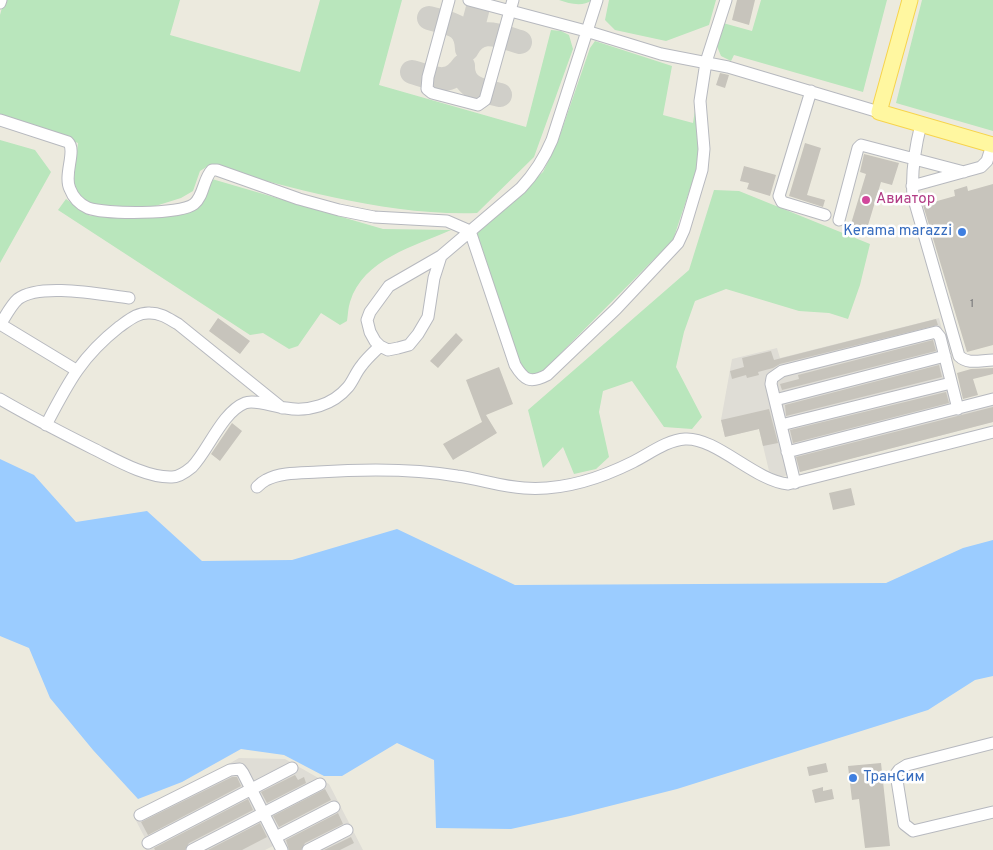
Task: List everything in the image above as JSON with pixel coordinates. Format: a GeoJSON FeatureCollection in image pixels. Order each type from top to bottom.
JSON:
{"type":"FeatureCollection","features":[{"type":"Feature","properties":{"kind":"main road"},"geometry":{"type":"LineString","coordinates":[[910,0],[879,112],[992,145]]}},
{"type":"Feature","properties":{"kind":"street"},"geometry":{"type":"LineString","coordinates":[[449,0],[428,77],[427,89],[432,93],[478,104],[485,100],[511,5]]}},
{"type":"Feature","properties":{"kind":"street"},"geometry":{"type":"LineString","coordinates":[[469,0],[511,5],[661,54],[728,67],[879,112]]}},
{"type":"Feature","properties":{"kind":"street"},"geometry":{"type":"LineString","coordinates":[[441,256],[434,278],[428,316],[418,334],[409,345],[388,350],[380,346],[374,341],[367,320],[370,312],[389,286],[441,256],[520,188],[532,176],[543,160],[552,140],[597,0]]}},
{"type":"Feature","properties":{"kind":"street"},"geometry":{"type":"LineString","coordinates":[[0,120],[71,144],[72,150],[67,182],[74,198],[89,208],[143,213],[183,208],[193,205],[199,199],[208,174],[212,170],[217,170],[299,199],[339,210],[374,217],[447,221],[470,231],[515,364],[521,375],[526,379],[541,378],[616,309],[678,243],[684,230],[702,170],[704,149],[700,101],[706,62],[726,0]]}},
{"type":"Feature","properties":{"kind":"street"},"geometry":{"type":"LineString","coordinates":[[811,91],[779,196],[782,202],[825,215]]}},
{"type":"Feature","properties":{"kind":"street"},"geometry":{"type":"LineString","coordinates":[[921,124],[914,160],[912,186],[915,207],[959,356],[965,361],[993,360]]}},
{"type":"Feature","properties":{"kind":"street"},"geometry":{"type":"LineString","coordinates":[[839,220],[858,148],[861,145],[964,172]]}},
{"type":"Feature","properties":{"kind":"street"},"geometry":{"type":"LineString","coordinates":[[912,186],[985,165],[992,145]]}},
{"type":"Feature","properties":{"kind":"street"},"geometry":{"type":"LineString","coordinates":[[76,370],[0,324],[18,300],[30,294],[54,290],[129,298]]}},
{"type":"Feature","properties":{"kind":"street"},"geometry":{"type":"LineString","coordinates":[[46,425],[76,370],[102,341],[133,317],[148,312],[160,314],[178,324],[283,408]]}},
{"type":"Feature","properties":{"kind":"street"},"geometry":{"type":"LineString","coordinates":[[794,483],[771,384],[772,378],[782,371],[933,332],[938,334],[958,408]]}},
{"type":"Feature","properties":{"kind":"street"},"geometry":{"type":"LineString","coordinates":[[0,399],[123,464],[158,476],[174,477],[194,465],[214,434],[236,409],[245,403],[252,402],[297,410],[316,408],[334,399],[347,388],[361,365],[380,346]]}},
{"type":"Feature","properties":{"kind":"street"},"geometry":{"type":"LineString","coordinates":[[775,400],[945,356]]}},
{"type":"Feature","properties":{"kind":"street"},"geometry":{"type":"LineString","coordinates":[[781,425],[951,383]]}},
{"type":"Feature","properties":{"kind":"street"},"geometry":{"type":"LineString","coordinates":[[787,452],[993,399]]}},
{"type":"Feature","properties":{"kind":"street"},"geometry":{"type":"LineString","coordinates":[[256,487],[265,480],[297,473],[377,469],[458,476],[522,488],[562,487],[599,477],[669,444],[686,439],[706,444],[774,481],[794,483],[993,432]]}},
{"type":"Feature","properties":{"kind":"street"},"geometry":{"type":"LineString","coordinates":[[993,743],[907,765],[896,774],[904,824],[913,831],[993,812]]}},
{"type":"Feature","properties":{"kind":"street"},"geometry":{"type":"LineString","coordinates":[[148,843],[292,768]]}},
{"type":"Feature","properties":{"kind":"street"},"geometry":{"type":"LineString","coordinates":[[140,815],[230,770],[240,769],[282,850]]}},
{"type":"Feature","properties":{"kind":"street"},"geometry":{"type":"LineString","coordinates":[[192,850],[320,784]]}},
{"type":"Feature","properties":{"kind":"street"},"geometry":{"type":"LineString","coordinates":[[276,837],[334,807]]}},
{"type":"Feature","properties":{"kind":"street"},"geometry":{"type":"LineString","coordinates":[[308,850],[347,830]]}},
{"type":"Feature","properties":{"kind":"shaded area"},"geometry":{"type":"Polygon","coordinates":[[[939,318],[961,402],[993,394],[993,422],[780,477],[769,471],[759,429],[725,437],[721,420],[732,359],[777,348],[780,358],[939,318]]]}},
{"type":"Feature","properties":{"kind":"shaded area"},"geometry":{"type":"Polygon","coordinates":[[[239,758],[285,759],[329,784],[363,850],[277,850],[275,845],[265,850],[146,850],[143,844],[145,838],[133,815],[187,788],[239,758]]]}},
{"type":"Feature","properties":{"kind":"green space"},"geometry":{"type":"Polygon","coordinates":[[[4,0],[180,0],[170,35],[300,72],[320,0],[402,0],[379,85],[526,127],[551,30],[561,31],[569,35],[573,49],[534,157],[477,213],[443,213],[375,205],[341,199],[208,166],[200,171],[193,191],[181,198],[149,208],[92,204],[79,196],[73,184],[78,143],[0,114],[0,15],[4,0]]]}},
{"type":"Feature","properties":{"kind":"green space"},"geometry":{"type":"Polygon","coordinates":[[[559,0],[592,0],[585,4],[572,4],[559,0]]]}},
{"type":"Feature","properties":{"kind":"green space"},"geometry":{"type":"Polygon","coordinates":[[[609,0],[716,0],[709,25],[666,41],[615,30],[605,20],[609,0]]]}},
{"type":"Feature","properties":{"kind":"green space"},"geometry":{"type":"Polygon","coordinates":[[[761,0],[887,0],[863,92],[734,55],[731,61],[721,56],[716,44],[723,23],[752,31],[761,0]]]}},
{"type":"Feature","properties":{"kind":"green space"},"geometry":{"type":"Polygon","coordinates":[[[922,0],[993,0],[993,131],[896,103],[922,0]]]}},
{"type":"Feature","properties":{"kind":"green space"},"geometry":{"type":"Polygon","coordinates":[[[595,41],[672,66],[663,115],[693,123],[695,110],[700,133],[699,162],[673,240],[539,375],[531,377],[521,370],[473,232],[543,172],[558,141],[590,48],[595,41]]]}},
{"type":"Feature","properties":{"kind":"green space"},"geometry":{"type":"Polygon","coordinates":[[[0,140],[35,150],[51,172],[0,263],[0,140]]]}},
{"type":"Feature","properties":{"kind":"green space"},"geometry":{"type":"Polygon","coordinates":[[[212,179],[383,229],[451,230],[407,248],[378,265],[366,275],[357,287],[349,304],[347,321],[340,325],[321,313],[298,346],[289,349],[263,333],[250,335],[58,210],[66,199],[90,216],[176,215],[200,207],[212,179]]]}},
{"type":"Feature","properties":{"kind":"green space"},"geometry":{"type":"Polygon","coordinates":[[[714,190],[739,191],[870,244],[860,285],[848,319],[829,313],[799,311],[726,289],[695,301],[684,332],[676,367],[702,417],[692,429],[664,427],[632,381],[603,391],[599,412],[609,457],[596,469],[574,474],[563,447],[543,468],[528,410],[689,270],[714,190]]]}},
{"type":"Feature","properties":{"kind":"water"},"geometry":{"type":"Polygon","coordinates":[[[0,459],[34,475],[76,522],[147,511],[202,561],[292,560],[397,529],[515,585],[886,583],[963,548],[993,540],[993,676],[975,680],[928,710],[677,789],[511,829],[436,828],[434,760],[397,743],[342,776],[324,776],[284,755],[241,749],[182,782],[138,799],[93,750],[50,698],[29,648],[0,636],[0,459]]]}},
{"type":"Feature","properties":{"kind":"building"},"geometry":{"type":"Polygon","coordinates":[[[737,0],[755,0],[749,25],[732,20],[737,0]]]}},
{"type":"Feature","properties":{"kind":"building"},"geometry":{"type":"Polygon","coordinates":[[[720,73],[729,75],[725,88],[716,85],[720,73]]]}},
{"type":"Feature","properties":{"kind":"building"},"geometry":{"type":"Polygon","coordinates":[[[805,143],[821,148],[807,195],[825,200],[823,207],[789,196],[805,143]]]}},
{"type":"Feature","properties":{"kind":"building"},"geometry":{"type":"Polygon","coordinates":[[[864,154],[899,163],[892,185],[881,182],[866,232],[850,227],[866,174],[860,172],[864,154]]]}},
{"type":"Feature","properties":{"kind":"building"},"geometry":{"type":"Polygon","coordinates":[[[744,166],[776,175],[770,196],[747,189],[749,183],[740,181],[744,166]]]}},
{"type":"Feature","properties":{"kind":"building"},"geometry":{"type":"Polygon","coordinates":[[[993,184],[993,345],[967,352],[923,205],[955,196],[954,190],[967,186],[968,191],[993,184]]]}},
{"type":"Feature","properties":{"kind":"building"},"geometry":{"type":"Polygon","coordinates":[[[218,318],[250,341],[240,354],[209,331],[218,318]]]}},
{"type":"Feature","properties":{"kind":"building"},"geometry":{"type":"Polygon","coordinates":[[[936,319],[938,325],[780,364],[758,372],[759,375],[747,378],[746,375],[732,379],[730,371],[744,367],[742,358],[771,351],[774,360],[936,319]]]}},
{"type":"Feature","properties":{"kind":"building"},"geometry":{"type":"Polygon","coordinates":[[[456,333],[463,340],[438,368],[430,361],[456,333]]]}},
{"type":"Feature","properties":{"kind":"building"},"geometry":{"type":"Polygon","coordinates":[[[933,340],[936,351],[782,390],[780,384],[799,379],[798,375],[933,340]]]}},
{"type":"Feature","properties":{"kind":"building"},"geometry":{"type":"Polygon","coordinates":[[[939,365],[942,377],[786,416],[785,405],[939,365]]]}},
{"type":"Feature","properties":{"kind":"building"},"geometry":{"type":"Polygon","coordinates":[[[499,367],[513,404],[486,415],[497,433],[453,460],[443,444],[482,422],[466,380],[499,367]]]}},
{"type":"Feature","properties":{"kind":"building"},"geometry":{"type":"Polygon","coordinates":[[[993,368],[993,374],[973,379],[978,395],[963,399],[957,373],[971,369],[993,368]]]}},
{"type":"Feature","properties":{"kind":"building"},"geometry":{"type":"Polygon","coordinates":[[[946,392],[949,403],[793,443],[790,430],[946,392]]]}},
{"type":"Feature","properties":{"kind":"building"},"geometry":{"type":"Polygon","coordinates":[[[993,407],[993,422],[800,472],[796,457],[993,407]]]}},
{"type":"Feature","properties":{"kind":"building"},"geometry":{"type":"Polygon","coordinates":[[[769,409],[778,443],[763,446],[759,429],[725,437],[721,420],[769,409]]]}},
{"type":"Feature","properties":{"kind":"building"},"geometry":{"type":"Polygon","coordinates":[[[232,423],[242,431],[220,461],[211,454],[232,423]]]}},
{"type":"Feature","properties":{"kind":"building"},"geometry":{"type":"Polygon","coordinates":[[[851,488],[855,505],[833,510],[829,493],[851,488]]]}},
{"type":"Feature","properties":{"kind":"building"},"geometry":{"type":"Polygon","coordinates":[[[826,763],[828,772],[809,776],[807,767],[826,763]]]}},
{"type":"Feature","properties":{"kind":"building"},"geometry":{"type":"Polygon","coordinates":[[[881,763],[890,846],[865,848],[859,799],[852,800],[848,766],[881,763]]]}},
{"type":"Feature","properties":{"kind":"building"},"geometry":{"type":"Polygon","coordinates":[[[295,775],[298,780],[304,777],[306,783],[267,803],[261,792],[295,775]]]}},
{"type":"Feature","properties":{"kind":"building"},"geometry":{"type":"Polygon","coordinates":[[[232,777],[237,777],[241,786],[148,835],[141,822],[232,777]]]}},
{"type":"Feature","properties":{"kind":"building"},"geometry":{"type":"Polygon","coordinates":[[[823,787],[823,791],[832,789],[834,799],[815,803],[812,790],[823,787]]]}},
{"type":"Feature","properties":{"kind":"building"},"geometry":{"type":"Polygon","coordinates":[[[325,789],[331,800],[279,827],[273,816],[325,789]]]}},
{"type":"Feature","properties":{"kind":"building"},"geometry":{"type":"Polygon","coordinates":[[[248,799],[253,810],[189,843],[185,850],[155,850],[154,848],[248,799]]]}},
{"type":"Feature","properties":{"kind":"building"},"geometry":{"type":"Polygon","coordinates":[[[338,813],[343,824],[305,843],[301,850],[289,850],[286,840],[338,813]]]}},
{"type":"Feature","properties":{"kind":"building"},"geometry":{"type":"Polygon","coordinates":[[[260,823],[267,837],[242,850],[208,850],[260,823]]]}},
{"type":"Feature","properties":{"kind":"building"},"geometry":{"type":"Polygon","coordinates":[[[351,837],[354,843],[340,850],[324,850],[351,837]]]}},
{"type":"Feature","properties":{"kind":"taxiway"},"geometry":{"type":"LineString","coordinates":[[467,49],[480,0]]}},
{"type":"Feature","properties":{"kind":"taxiway"},"geometry":{"type":"LineString","coordinates":[[429,18],[460,29],[464,34],[467,49],[478,37],[490,34],[520,42]]}},
{"type":"Feature","properties":{"kind":"taxiway"},"geometry":{"type":"LineString","coordinates":[[412,72],[446,79],[458,73],[463,66],[466,79],[470,84],[480,90],[500,95]]}},
{"type":"Feature","properties":{"kind":"place","name":"Авиатор"},"geometry":{"type":"Point","coordinates":[866,200]}},
{"type":"Feature","properties":{"kind":"place","name":"Kerama marazzi"},"geometry":{"type":"Point","coordinates":[962,232]}},
{"type":"Feature","properties":{"kind":"place","name":"ТранСим"},"geometry":{"type":"Point","coordinates":[853,778]}}]}
